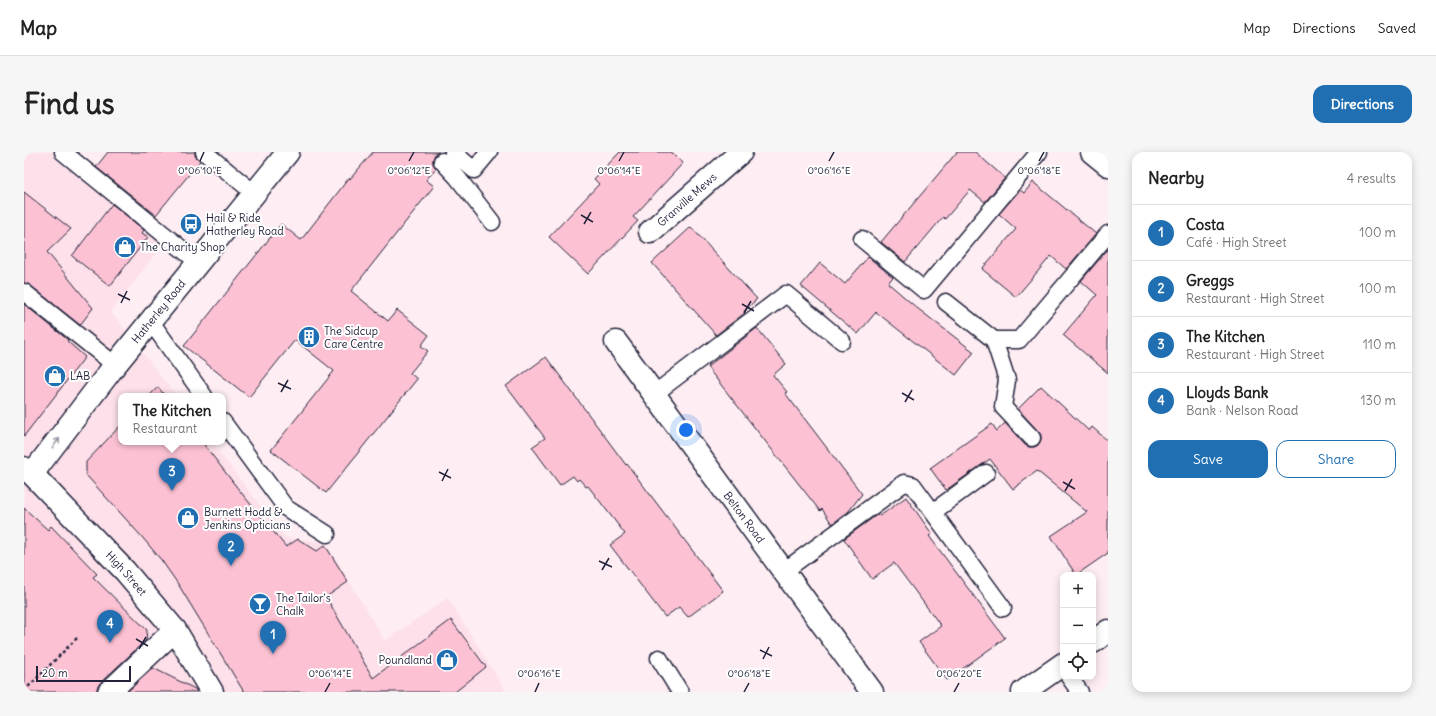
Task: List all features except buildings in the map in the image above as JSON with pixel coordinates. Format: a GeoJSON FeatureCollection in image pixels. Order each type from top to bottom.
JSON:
{"type":"FeatureCollection","features":[{"type":"Feature","properties":{"kind":"street","name":"Hatherley Road"},"geometry":{"type":"LineString","coordinates":[[28,471],[151,322],[288,152]]}},
{"type":"Feature","properties":{"kind":"street","name":"Granville Mews"},"geometry":{"type":"LineString","coordinates":[[650,232],[741,152]]}},
{"type":"Feature","properties":{"kind":"street"},"geometry":{"type":"LineString","coordinates":[[1092,152],[1108,165]]}},
{"type":"Feature","properties":{"kind":"street","name":"Belton Road"},"geometry":{"type":"LineString","coordinates":[[616,342],[872,692]]}},
{"type":"Feature","properties":{"kind":"street","name":"High Street"},"geometry":{"type":"LineString","coordinates":[[28,471],[125,571],[175,630],[212,692]]}},
{"type":"Feature","properties":{"kind":"street"},"geometry":{"type":"LineString","coordinates":[[109,692],[175,630]]}},
{"type":"Feature","properties":{"kind":"street"},"geometry":{"type":"LineString","coordinates":[[1096,640],[1108,632]]}},
{"type":"Feature","properties":{"kind":"street"},"geometry":{"type":"LineString","coordinates":[[1023,692],[1060,671]]}},
{"type":"Feature","properties":{"kind":"lane"},"geometry":{"type":"LineString","coordinates":[[63,152],[199,263]]}},
{"type":"Feature","properties":{"kind":"lane"},"geometry":{"type":"LineString","coordinates":[[204,152],[254,193]]}},
{"type":"Feature","properties":{"kind":"lane"},"geometry":{"type":"LineString","coordinates":[[447,157],[474,170],[489,152]]}},
{"type":"Feature","properties":{"kind":"lane"},"geometry":{"type":"LineString","coordinates":[[862,239],[924,290],[1039,152]]}},
{"type":"Feature","properties":{"kind":"lane"},"geometry":{"type":"LineString","coordinates":[[447,157],[457,177],[492,222]]}},
{"type":"Feature","properties":{"kind":"lane"},"geometry":{"type":"LineString","coordinates":[[994,340],[1019,340],[1108,234]]}},
{"type":"Feature","properties":{"kind":"lane"},"geometry":{"type":"LineString","coordinates":[[24,292],[115,365]]}},
{"type":"Feature","properties":{"kind":"lane"},"geometry":{"type":"LineString","coordinates":[[654,394],[786,294],[842,341]]}},
{"type":"Feature","properties":{"kind":"lane"},"geometry":{"type":"LineString","coordinates":[[946,302],[994,340],[1007,380],[1003,407],[1032,438]]}},
{"type":"Feature","properties":{"kind":"lane"},"geometry":{"type":"LineString","coordinates":[[151,322],[202,393]]}},
{"type":"Feature","properties":{"kind":"lane"},"geometry":{"type":"LineString","coordinates":[[226,426],[286,508],[327,534]]}},
{"type":"Feature","properties":{"kind":"lane"},"geometry":{"type":"LineString","coordinates":[[933,512],[986,473]]}},
{"type":"Feature","properties":{"kind":"lane"},"geometry":{"type":"LineString","coordinates":[[784,571],[904,484],[913,485],[1003,608]]}},
{"type":"Feature","properties":{"kind":"lane"},"geometry":{"type":"LineString","coordinates":[[659,658],[680,692]]}},
{"type":"Feature","properties":{"kind":"lane"},"geometry":{"type":"LineString","coordinates":[[1072,680],[1080,692]]}},
{"type":"Feature","properties":{"kind":"path"},"geometry":{"type":"LineString","coordinates":[[24,691],[77,638]]}},
{"type":"Feature","properties":{"kind":"shaded area"},"geometry":{"type":"Polygon","coordinates":[[[24,152],[53,152],[164,242],[111,312],[174,393],[118,393],[118,445],[213,445],[285,538],[325,542],[385,641],[448,598],[506,692],[24,692],[24,152]]]}},
{"type":"Feature","properties":{"kind":"place","name":"Hail & Ride Hatherley Road"},"geometry":{"type":"Point","coordinates":[191,224]}},
{"type":"Feature","properties":{"kind":"place","name":"The Charity Shop"},"geometry":{"type":"Point","coordinates":[125,247]}},
{"type":"Feature","properties":{"kind":"place","name":"The Sidcup Care Centre"},"geometry":{"type":"Point","coordinates":[309,337]}},
{"type":"Feature","properties":{"kind":"place","name":"LAB"},"geometry":{"type":"Point","coordinates":[55,376]}},
{"type":"Feature","properties":{"kind":"place","name":"The Kitchen"},"geometry":{"type":"Point","coordinates":[172,491]}},
{"type":"Feature","properties":{"kind":"place","name":"Burnett Hodd & Jenkins Opticians"},"geometry":{"type":"Point","coordinates":[188,518]}},
{"type":"Feature","properties":{"kind":"place","name":"Greggs"},"geometry":{"type":"Point","coordinates":[231,566]}},
{"type":"Feature","properties":{"kind":"place","name":"The Tailor's Chalk"},"geometry":{"type":"Point","coordinates":[260,604]}},
{"type":"Feature","properties":{"kind":"place","name":"Lloyds Bank"},"geometry":{"type":"Point","coordinates":[110,643]}},
{"type":"Feature","properties":{"kind":"place","name":"Costa"},"geometry":{"type":"Point","coordinates":[273,654]}},
{"type":"Feature","properties":{"kind":"place","name":"Poundland"},"geometry":{"type":"Point","coordinates":[447,660]}}]}
